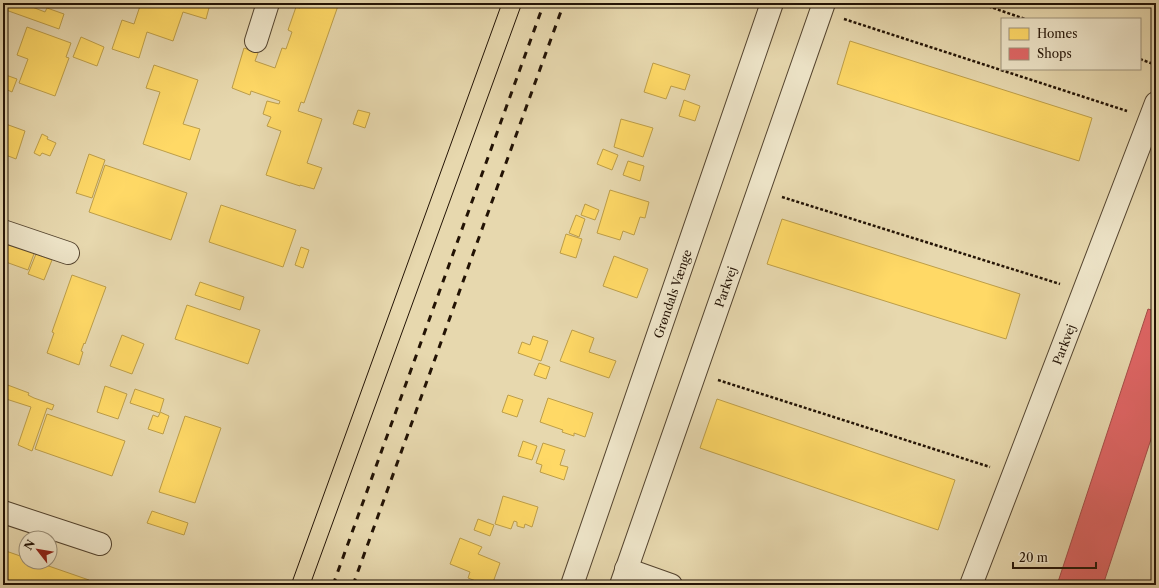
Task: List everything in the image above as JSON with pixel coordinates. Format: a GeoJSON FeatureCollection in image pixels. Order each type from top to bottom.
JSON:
{"type":"FeatureCollection","features":[{"type":"Feature","properties":{"kind":"street"},"geometry":{"type":"LineString","coordinates":[[256,41],[268,3]]}},
{"type":"Feature","properties":{"kind":"street","name":"Grøndals Vænge"},"geometry":{"type":"LineString","coordinates":[[572,585],[772,3]]}},
{"type":"Feature","properties":{"kind":"street","name":"Parkvej"},"geometry":{"type":"LineString","coordinates":[[671,585],[623,577],[823,7]]}},
{"type":"Feature","properties":{"kind":"street","name":"Parkvej"},"geometry":{"type":"LineString","coordinates":[[971,585],[1153,111]]}},
{"type":"Feature","properties":{"kind":"street"},"geometry":{"type":"LineString","coordinates":[[3,231],[68,253]]}},
{"type":"Feature","properties":{"kind":"street"},"geometry":{"type":"LineString","coordinates":[[3,512],[100,544]]}},
{"type":"Feature","properties":{"kind":"path"},"geometry":{"type":"LineString","coordinates":[[980,3],[1022,18]]}},
{"type":"Feature","properties":{"kind":"path"},"geometry":{"type":"LineString","coordinates":[[823,7],[1001,63]]}},
{"type":"Feature","properties":{"kind":"path"},"geometry":{"type":"LineString","coordinates":[[1141,59],[1156,65]]}},
{"type":"Feature","properties":{"kind":"path"},"geometry":{"type":"LineString","coordinates":[[1023,70],[1153,111]]}},
{"type":"Feature","properties":{"kind":"path"},"geometry":{"type":"LineString","coordinates":[[759,189],[1084,292]]}},
{"type":"Feature","properties":{"kind":"path"},"geometry":{"type":"LineString","coordinates":[[695,372],[1014,475]]}},
{"type":"Feature","properties":{"kind":"building: Homes"},"geometry":{"type":"Polygon","coordinates":[[[4,3],[22,3],[45,12],[47,8],[64,14],[59,29],[3,9],[4,3]]]}},
{"type":"Feature","properties":{"kind":"building: Homes"},"geometry":{"type":"Polygon","coordinates":[[[141,3],[210,4],[206,19],[183,12],[173,41],[147,32],[139,58],[112,49],[122,20],[134,24],[141,3]]]}},
{"type":"Feature","properties":{"kind":"building: Homes"},"geometry":{"type":"Polygon","coordinates":[[[301,3],[339,3],[304,103],[301,102],[298,111],[322,119],[307,163],[322,168],[314,189],[266,175],[281,131],[267,126],[271,117],[263,114],[267,101],[279,104],[280,101],[251,91],[250,95],[232,88],[244,48],[258,53],[255,61],[275,68],[282,48],[286,49],[292,32],[288,30],[296,7],[300,8],[301,3]]]}},
{"type":"Feature","properties":{"kind":"building: Homes"},"geometry":{"type":"Polygon","coordinates":[[[27,27],[71,43],[66,57],[69,58],[55,96],[19,83],[28,59],[17,55],[27,27]]]}},
{"type":"Feature","properties":{"kind":"building: Homes"},"geometry":{"type":"Polygon","coordinates":[[[81,37],[104,47],[97,66],[73,57],[81,37]]]}},
{"type":"Feature","properties":{"kind":"building: Homes"},"geometry":{"type":"Polygon","coordinates":[[[850,41],[1092,118],[1079,161],[837,84],[850,41]]]}},
{"type":"Feature","properties":{"kind":"building: Homes"},"geometry":{"type":"Polygon","coordinates":[[[653,63],[690,75],[685,90],[671,86],[666,99],[644,92],[653,63]]]}},
{"type":"Feature","properties":{"kind":"building: Homes"},"geometry":{"type":"Polygon","coordinates":[[[154,65],[198,80],[183,124],[200,129],[190,160],[143,144],[160,92],[146,88],[154,65]]]}},
{"type":"Feature","properties":{"kind":"building: Homes"},"geometry":{"type":"Polygon","coordinates":[[[3,74],[17,79],[12,92],[3,88],[3,74]]]}},
{"type":"Feature","properties":{"kind":"building: Homes"},"geometry":{"type":"Polygon","coordinates":[[[684,100],[700,106],[695,121],[679,116],[684,100]]]}},
{"type":"Feature","properties":{"kind":"building: Homes"},"geometry":{"type":"Polygon","coordinates":[[[358,110],[370,113],[365,128],[353,124],[358,110]]]}},
{"type":"Feature","properties":{"kind":"building: Homes"},"geometry":{"type":"Polygon","coordinates":[[[621,119],[653,128],[643,157],[614,147],[621,119]]]}},
{"type":"Feature","properties":{"kind":"building: Homes"},"geometry":{"type":"Polygon","coordinates":[[[3,123],[25,131],[16,159],[3,154],[3,123]]]}},
{"type":"Feature","properties":{"kind":"building: Homes"},"geometry":{"type":"Polygon","coordinates":[[[42,134],[48,137],[47,139],[56,143],[50,156],[42,153],[40,156],[34,153],[42,134]]]}},
{"type":"Feature","properties":{"kind":"building: Homes"},"geometry":{"type":"Polygon","coordinates":[[[603,149],[618,155],[612,170],[597,164],[603,149]]]}},
{"type":"Feature","properties":{"kind":"building: Homes"},"geometry":{"type":"Polygon","coordinates":[[[89,154],[105,160],[92,198],[76,193],[89,154]]]}},
{"type":"Feature","properties":{"kind":"building: Homes"},"geometry":{"type":"Polygon","coordinates":[[[628,161],[644,166],[640,181],[623,175],[628,161]]]}},
{"type":"Feature","properties":{"kind":"building: Homes"},"geometry":{"type":"Polygon","coordinates":[[[105,165],[187,193],[171,240],[89,212],[105,165]]]}},
{"type":"Feature","properties":{"kind":"building: Homes"},"geometry":{"type":"Polygon","coordinates":[[[610,190],[649,202],[645,218],[640,217],[634,235],[623,231],[620,240],[597,233],[610,190]]]}},
{"type":"Feature","properties":{"kind":"building: Homes"},"geometry":{"type":"Polygon","coordinates":[[[585,204],[599,210],[595,220],[581,215],[585,204]]]}},
{"type":"Feature","properties":{"kind":"building: Homes"},"geometry":{"type":"Polygon","coordinates":[[[221,205],[296,230],[283,267],[209,242],[221,205]]]}},
{"type":"Feature","properties":{"kind":"building: Homes"},"geometry":{"type":"Polygon","coordinates":[[[576,215],[585,219],[579,237],[569,233],[576,215]]]}},
{"type":"Feature","properties":{"kind":"building: Homes"},"geometry":{"type":"Polygon","coordinates":[[[782,219],[1020,294],[1006,339],[767,264],[782,219]]]}},
{"type":"Feature","properties":{"kind":"building: Homes"},"geometry":{"type":"Polygon","coordinates":[[[566,234],[582,239],[576,258],[560,253],[566,234]]]}},
{"type":"Feature","properties":{"kind":"building: Homes"},"geometry":{"type":"Polygon","coordinates":[[[4,241],[35,251],[28,270],[3,261],[4,241]]]}},
{"type":"Feature","properties":{"kind":"building: Homes"},"geometry":{"type":"Polygon","coordinates":[[[301,247],[309,250],[303,268],[295,265],[301,247]]]}},
{"type":"Feature","properties":{"kind":"building: Homes"},"geometry":{"type":"Polygon","coordinates":[[[36,254],[52,260],[44,280],[28,274],[36,254]]]}},
{"type":"Feature","properties":{"kind":"building: Homes"},"geometry":{"type":"Polygon","coordinates":[[[614,256],[648,269],[637,298],[603,286],[614,256]]]}},
{"type":"Feature","properties":{"kind":"building: Homes"},"geometry":{"type":"Polygon","coordinates":[[[72,275],[106,287],[81,351],[83,352],[79,365],[47,353],[54,333],[52,332],[72,275]]]}},
{"type":"Feature","properties":{"kind":"building: Homes"},"geometry":{"type":"Polygon","coordinates":[[[200,282],[244,297],[240,310],[195,295],[200,282]]]}},
{"type":"Feature","properties":{"kind":"building: Homes"},"geometry":{"type":"Polygon","coordinates":[[[187,305],[260,330],[248,364],[175,339],[187,305]]]}},
{"type":"Feature","properties":{"kind":"building: Homes"},"geometry":{"type":"Polygon","coordinates":[[[572,330],[594,338],[589,352],[616,361],[609,378],[560,361],[572,330]]]}},
{"type":"Feature","properties":{"kind":"building: Homes"},"geometry":{"type":"Polygon","coordinates":[[[122,335],[144,344],[132,374],[110,366],[122,335]]]}},
{"type":"Feature","properties":{"kind":"building: Homes"},"geometry":{"type":"Polygon","coordinates":[[[533,336],[548,341],[541,361],[518,353],[522,342],[530,345],[533,336]]]}},
{"type":"Feature","properties":{"kind":"building: Homes"},"geometry":{"type":"Polygon","coordinates":[[[539,363],[550,367],[546,379],[534,375],[539,363]]]}},
{"type":"Feature","properties":{"kind":"building: Homes"},"geometry":{"type":"Polygon","coordinates":[[[5,384],[29,393],[28,395],[34,398],[54,405],[52,410],[47,408],[32,451],[18,445],[31,407],[3,398],[3,389],[5,384]]]}},
{"type":"Feature","properties":{"kind":"building: Homes"},"geometry":{"type":"Polygon","coordinates":[[[105,386],[127,394],[118,419],[97,412],[105,386]]]}},
{"type":"Feature","properties":{"kind":"building: Homes"},"geometry":{"type":"Polygon","coordinates":[[[135,389],[164,399],[160,412],[169,416],[163,434],[148,429],[153,415],[158,417],[160,413],[130,403],[135,389]]]}},
{"type":"Feature","properties":{"kind":"building: Homes"},"geometry":{"type":"Polygon","coordinates":[[[508,395],[523,400],[517,417],[502,412],[508,395]]]}},
{"type":"Feature","properties":{"kind":"building: Homes"},"geometry":{"type":"Polygon","coordinates":[[[548,398],[593,413],[585,437],[574,433],[574,436],[562,432],[563,430],[540,422],[548,398]]]}},
{"type":"Feature","properties":{"kind":"building: Homes"},"geometry":{"type":"Polygon","coordinates":[[[717,399],[955,480],[938,530],[700,448],[717,399]]]}},
{"type":"Feature","properties":{"kind":"building: Homes"},"geometry":{"type":"Polygon","coordinates":[[[47,414],[125,441],[112,476],[35,449],[47,414]]]}},
{"type":"Feature","properties":{"kind":"building: Homes"},"geometry":{"type":"Polygon","coordinates":[[[185,416],[221,428],[195,503],[159,492],[185,416]]]}},
{"type":"Feature","properties":{"kind":"building: Homes"},"geometry":{"type":"Polygon","coordinates":[[[523,441],[537,446],[532,460],[518,456],[523,441]]]}},
{"type":"Feature","properties":{"kind":"building: Homes"},"geometry":{"type":"Polygon","coordinates":[[[543,443],[565,450],[560,465],[568,467],[564,480],[540,472],[542,465],[536,463],[543,443]]]}},
{"type":"Feature","properties":{"kind":"building: Homes"},"geometry":{"type":"Polygon","coordinates":[[[503,496],[538,507],[532,527],[525,524],[524,528],[517,526],[517,522],[514,521],[511,529],[495,524],[503,496]]]}},
{"type":"Feature","properties":{"kind":"building: Homes"},"geometry":{"type":"Polygon","coordinates":[[[152,511],[188,523],[184,535],[147,523],[152,511]]]}},
{"type":"Feature","properties":{"kind":"building: Homes"},"geometry":{"type":"Polygon","coordinates":[[[478,519],[494,525],[490,536],[474,530],[478,519]]]}},
{"type":"Feature","properties":{"kind":"building: Homes"},"geometry":{"type":"Polygon","coordinates":[[[460,538],[482,547],[478,554],[500,563],[492,585],[486,585],[468,578],[470,572],[450,564],[460,538]]]}},
{"type":"Feature","properties":{"kind":"building: Homes"},"geometry":{"type":"Polygon","coordinates":[[[3,550],[18,555],[18,570],[58,569],[89,580],[87,585],[3,585],[3,550]]]}},
{"type":"Feature","properties":{"kind":"building: Shops"},"geometry":{"type":"Polygon","coordinates":[[[1156,307],[1156,424],[1103,585],[1057,585],[1148,309],[1155,311],[1156,307]]]}},
{"type":"Feature","properties":{"kind":"tram line"},"geometry":{"type":"LineString","coordinates":[[291,585],[502,3]]}},
{"type":"Feature","properties":{"kind":"tram line"},"geometry":{"type":"LineString","coordinates":[[310,585],[522,3]]}},
{"type":"Feature","properties":{"kind":"railway"},"geometry":{"type":"LineString","coordinates":[[333,585],[544,3]]}},
{"type":"Feature","properties":{"kind":"railway"},"geometry":{"type":"LineString","coordinates":[[353,585],[564,3]]}}]}
